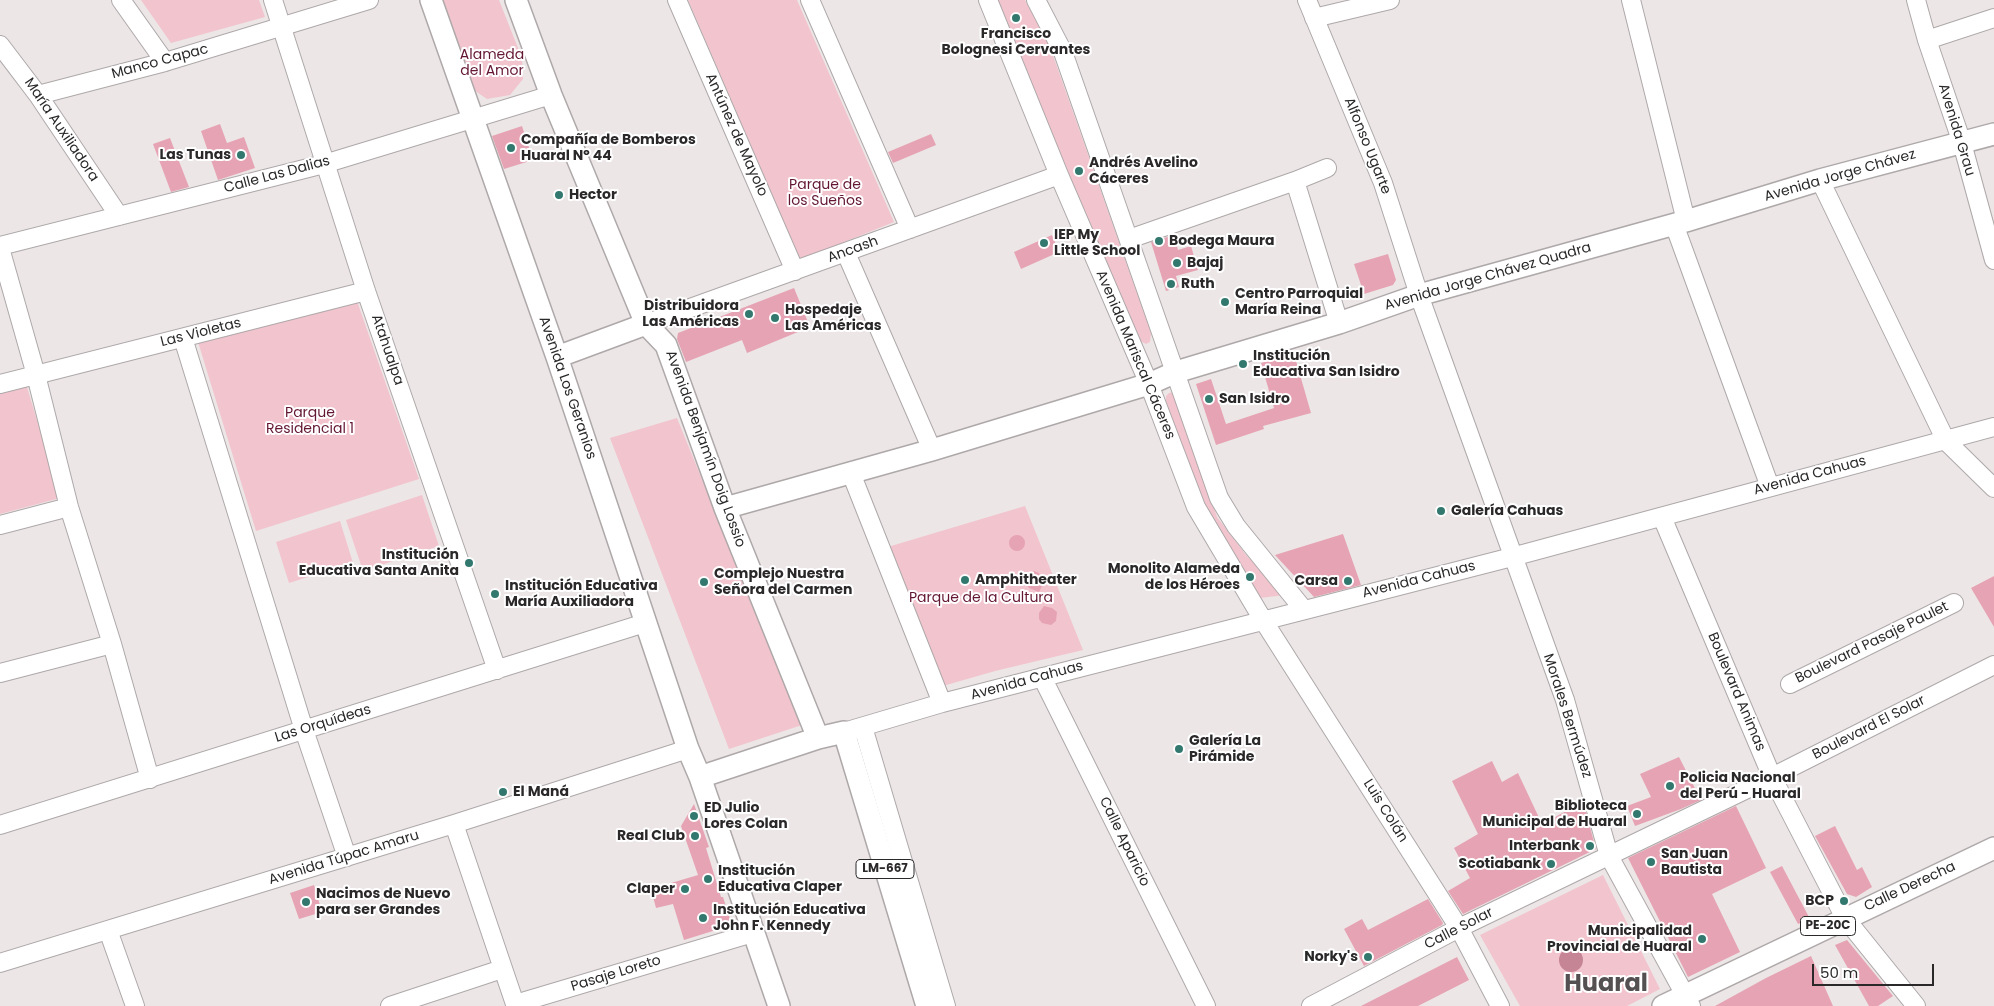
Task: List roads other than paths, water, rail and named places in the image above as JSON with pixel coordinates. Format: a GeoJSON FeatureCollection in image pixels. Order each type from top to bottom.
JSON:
{"type":"FeatureCollection","features":[{"type":"Feature","properties":{"kind":"main road","name":"Avenida Los Geranios"},"geometry":{"type":"LineString","coordinates":[[431,0],[557,357],[688,749],[700,777],[780,1006]]}},
{"type":"Feature","properties":{"kind":"main road","name":"Avenida Benjamín Doig Lossio"},"geometry":{"type":"LineString","coordinates":[[516,0],[551,95],[646,324],[666,344],[724,508],[818,738]]}},
{"type":"Feature","properties":{"kind":"main road","name":"Avenida Jorge Chávez"},"geometry":{"type":"LineString","coordinates":[[1680,223],[1820,180],[1994,134]]}},
{"type":"Feature","properties":{"kind":"main road","name":"Avenida Jorge Chávez Quadra"},"geometry":{"type":"LineString","coordinates":[[724,508],[932,450],[1149,384],[1176,372],[1340,323],[1419,295],[1680,223]]}},
{"type":"Feature","properties":{"kind":"main road"},"geometry":{"type":"LineString","coordinates":[[557,357],[646,324]]}},
{"type":"Feature","properties":{"kind":"main road"},"geometry":{"type":"LineString","coordinates":[[700,777],[818,738],[853,729]]}},
{"type":"Feature","properties":{"kind":"main road","name":"LM-667"},"geometry":{"type":"LineString","coordinates":[[853,729],[926,1006]]}},
{"type":"Feature","properties":{"kind":"main road","name":"Calle Derecha"},"geometry":{"type":"LineString","coordinates":[[1664,1006],[1689,1001],[1845,918],[1994,848]]}},
{"type":"Feature","properties":{"kind":"street"},"geometry":{"type":"LineString","coordinates":[[121,0],[165,62]]}},
{"type":"Feature","properties":{"kind":"street","name":"Atahualpa"},"geometry":{"type":"LineString","coordinates":[[272,0],[366,291],[497,670]]}},
{"type":"Feature","properties":{"kind":"street","name":"Manco Capac"},"geometry":{"type":"LineString","coordinates":[[38,95],[165,62],[369,0]]}},
{"type":"Feature","properties":{"kind":"street","name":"Antúnez de Mayolo"},"geometry":{"type":"LineString","coordinates":[[677,0],[795,271]]}},
{"type":"Feature","properties":{"kind":"street"},"geometry":{"type":"LineString","coordinates":[[810,0],[910,229]]}},
{"type":"Feature","properties":{"kind":"street","name":"Avenida Mariscal Cáceres"},"geometry":{"type":"LineString","coordinates":[[988,0],[1059,176],[1149,384],[1196,506],[1264,620]]}},
{"type":"Feature","properties":{"kind":"street","name":"Alfonso Ugarte"},"geometry":{"type":"LineString","coordinates":[[1307,0],[1370,148],[1419,295],[1512,557]]}},
{"type":"Feature","properties":{"kind":"street"},"geometry":{"type":"LineString","coordinates":[[1314,18],[1390,0]]}},
{"type":"Feature","properties":{"kind":"street"},"geometry":{"type":"LineString","coordinates":[[1631,0],[1680,223],[1770,487]]}},
{"type":"Feature","properties":{"kind":"street","name":"Avenida Grau"},"geometry":{"type":"LineString","coordinates":[[1916,0],[1927,40],[1962,143],[1994,260]]}},
{"type":"Feature","properties":{"kind":"street"},"geometry":{"type":"LineString","coordinates":[[1040,1],[1063,52],[1219,498],[1236,526],[1304,610]]}},
{"type":"Feature","properties":{"kind":"street"},"geometry":{"type":"LineString","coordinates":[[1927,40],[1994,18]]}},
{"type":"Feature","properties":{"kind":"street","name":"María Auxiliadora"},"geometry":{"type":"LineString","coordinates":[[0,45],[38,95],[119,216]]}},
{"type":"Feature","properties":{"kind":"street","name":"Calle Las Dalias"},"geometry":{"type":"LineString","coordinates":[[0,247],[324,164],[551,95]]}},
{"type":"Feature","properties":{"kind":"street"},"geometry":{"type":"LineString","coordinates":[[1129,239],[1327,168]]}},
{"type":"Feature","properties":{"kind":"street","name":"Ancash"},"geometry":{"type":"LineString","coordinates":[[646,324],[1059,176]]}},
{"type":"Feature","properties":{"kind":"street"},"geometry":{"type":"LineString","coordinates":[[1820,180],[1946,441],[1994,488]]}},
{"type":"Feature","properties":{"kind":"street"},"geometry":{"type":"LineString","coordinates":[[1295,181],[1340,323]]}},
{"type":"Feature","properties":{"kind":"street"},"geometry":{"type":"LineString","coordinates":[[0,247],[36,376],[69,507],[112,644],[150,779]]}},
{"type":"Feature","properties":{"kind":"street"},"geometry":{"type":"LineString","coordinates":[[846,252],[932,450]]}},
{"type":"Feature","properties":{"kind":"street","name":"Las Violetas"},"geometry":{"type":"LineString","coordinates":[[0,384],[366,291]]}},
{"type":"Feature","properties":{"kind":"street"},"geometry":{"type":"LineString","coordinates":[[183,338],[304,730],[347,857]]}},
{"type":"Feature","properties":{"kind":"street","name":"Avenida Cahuas"},"geometry":{"type":"LineString","coordinates":[[853,729],[942,703],[1512,557],[1994,427]]}},
{"type":"Feature","properties":{"kind":"street"},"geometry":{"type":"LineString","coordinates":[[851,473],[942,703]]}},
{"type":"Feature","properties":{"kind":"street"},"geometry":{"type":"LineString","coordinates":[[0,525],[69,507]]}},
{"type":"Feature","properties":{"kind":"street","name":"Boulevard Animas"},"geometry":{"type":"LineString","coordinates":[[1662,516],[1772,777],[1845,918],[1916,1006]]}},
{"type":"Feature","properties":{"kind":"street","name":"Morales Bermúdez"},"geometry":{"type":"LineString","coordinates":[[1512,557],[1564,700],[1609,856],[1689,1001]]}},
{"type":"Feature","properties":{"kind":"street","name":"Boulevard Pasaje Paulet"},"geometry":{"type":"LineString","coordinates":[[1790,684],[1954,603]]}},
{"type":"Feature","properties":{"kind":"street","name":"Luis Colán"},"geometry":{"type":"LineString","coordinates":[[1264,620],[1459,928],[1500,1006]]}},
{"type":"Feature","properties":{"kind":"street","name":"Las Orquídeas"},"geometry":{"type":"LineString","coordinates":[[0,825],[645,624]]}},
{"type":"Feature","properties":{"kind":"street"},"geometry":{"type":"LineString","coordinates":[[0,673],[112,644]]}},
{"type":"Feature","properties":{"kind":"street","name":"Boulevard El Solar"},"geometry":{"type":"LineString","coordinates":[[1609,856],[1772,777],[1994,665]]}},
{"type":"Feature","properties":{"kind":"street","name":"Calle Aparicio"},"geometry":{"type":"LineString","coordinates":[[1042,677],[1206,1006]]}},
{"type":"Feature","properties":{"kind":"street"},"geometry":{"type":"LineString","coordinates":[[853,729],[946,1006]]}},
{"type":"Feature","properties":{"kind":"street","name":"Avenida Túpac Amaru"},"geometry":{"type":"LineString","coordinates":[[0,963],[454,824],[688,749]]}},
{"type":"Feature","properties":{"kind":"street"},"geometry":{"type":"LineString","coordinates":[[390,1006],[502,969],[454,824]]}},
{"type":"Feature","properties":{"kind":"street","name":"Calle Solar"},"geometry":{"type":"LineString","coordinates":[[1311,1006],[1459,928],[1609,856]]}},
{"type":"Feature","properties":{"kind":"street"},"geometry":{"type":"LineString","coordinates":[[108,930],[135,1006]]}},
{"type":"Feature","properties":{"kind":"street","name":"Pasaje Loreto"},"geometry":{"type":"LineString","coordinates":[[502,969],[515,1004],[753,933]]}},
{"type":"Feature","properties":{"kind":"place","name":"Francisco Bolognesi Cervantes"},"geometry":{"type":"Point","coordinates":[1016,18]}},
{"type":"Feature","properties":{"kind":"place","name":"Compañía de Bomberos Huaral Nº 44"},"geometry":{"type":"Point","coordinates":[511,148]}},
{"type":"Feature","properties":{"kind":"place","name":"Las Tunas"},"geometry":{"type":"Point","coordinates":[241,155]}},
{"type":"Feature","properties":{"kind":"place","name":"Andrés Avelino Cáceres"},"geometry":{"type":"Point","coordinates":[1079,171]}},
{"type":"Feature","properties":{"kind":"place","name":"Hector"},"geometry":{"type":"Point","coordinates":[559,195]}},
{"type":"Feature","properties":{"kind":"place","name":"Bodega Maura"},"geometry":{"type":"Point","coordinates":[1159,241]}},
{"type":"Feature","properties":{"kind":"place","name":"IEP My Little School"},"geometry":{"type":"Point","coordinates":[1044,243]}},
{"type":"Feature","properties":{"kind":"place","name":"Bajaj"},"geometry":{"type":"Point","coordinates":[1177,263]}},
{"type":"Feature","properties":{"kind":"place","name":"Ruth"},"geometry":{"type":"Point","coordinates":[1171,284]}},
{"type":"Feature","properties":{"kind":"place","name":"Centro Parroquial María Reina"},"geometry":{"type":"Point","coordinates":[1225,302]}},
{"type":"Feature","properties":{"kind":"place","name":"Distribuidora Las Américas"},"geometry":{"type":"Point","coordinates":[749,314]}},
{"type":"Feature","properties":{"kind":"place","name":"Hospedaje Las Américas"},"geometry":{"type":"Point","coordinates":[775,318]}},
{"type":"Feature","properties":{"kind":"place","name":"Institución Educativa San Isidro"},"geometry":{"type":"Point","coordinates":[1243,364]}},
{"type":"Feature","properties":{"kind":"place","name":"San Isidro"},"geometry":{"type":"Point","coordinates":[1209,399]}},
{"type":"Feature","properties":{"kind":"place","name":"Galería Cahuas"},"geometry":{"type":"Point","coordinates":[1441,511]}},
{"type":"Feature","properties":{"kind":"place","name":"Institución Educativa Santa Anita"},"geometry":{"type":"Point","coordinates":[469,563]}},
{"type":"Feature","properties":{"kind":"place","name":"Monolito Alameda de los Héroes"},"geometry":{"type":"Point","coordinates":[1250,577]}},
{"type":"Feature","properties":{"kind":"place","name":"Amphitheater"},"geometry":{"type":"Point","coordinates":[965,580]}},
{"type":"Feature","properties":{"kind":"place","name":"Carsa"},"geometry":{"type":"Point","coordinates":[1348,581]}},
{"type":"Feature","properties":{"kind":"place","name":"Complejo Nuestra Señora del Carmen"},"geometry":{"type":"Point","coordinates":[704,582]}},
{"type":"Feature","properties":{"kind":"place","name":"Institución Educativa María Auxiliadora"},"geometry":{"type":"Point","coordinates":[495,594]}},
{"type":"Feature","properties":{"kind":"place","name":"Galería La Pirámide"},"geometry":{"type":"Point","coordinates":[1179,749]}},
{"type":"Feature","properties":{"kind":"place","name":"Policia Nacional del Perú - Huaral"},"geometry":{"type":"Point","coordinates":[1670,786]}},
{"type":"Feature","properties":{"kind":"place","name":"El Maná"},"geometry":{"type":"Point","coordinates":[503,792]}},
{"type":"Feature","properties":{"kind":"place","name":"Biblioteca Municipal de Huaral"},"geometry":{"type":"Point","coordinates":[1637,814]}},
{"type":"Feature","properties":{"kind":"place","name":"ED Julio Lores Colan"},"geometry":{"type":"Point","coordinates":[694,816]}},
{"type":"Feature","properties":{"kind":"place","name":"Real Club"},"geometry":{"type":"Point","coordinates":[695,836]}},
{"type":"Feature","properties":{"kind":"place","name":"Interbank"},"geometry":{"type":"Point","coordinates":[1590,846]}},
{"type":"Feature","properties":{"kind":"place","name":"San Juan Bautista"},"geometry":{"type":"Point","coordinates":[1651,862]}},
{"type":"Feature","properties":{"kind":"place","name":"Scotiabank"},"geometry":{"type":"Point","coordinates":[1551,864]}},
{"type":"Feature","properties":{"kind":"place","name":"Institución Educativa Claper"},"geometry":{"type":"Point","coordinates":[708,879]}},
{"type":"Feature","properties":{"kind":"place","name":"Claper"},"geometry":{"type":"Point","coordinates":[685,889]}},
{"type":"Feature","properties":{"kind":"place","name":"BCP"},"geometry":{"type":"Point","coordinates":[1844,901]}},
{"type":"Feature","properties":{"kind":"place","name":"Nacimos de Nuevo para ser Grandes"},"geometry":{"type":"Point","coordinates":[306,902]}},
{"type":"Feature","properties":{"kind":"place","name":"Institución Educativa John F. Kennedy"},"geometry":{"type":"Point","coordinates":[703,918]}},
{"type":"Feature","properties":{"kind":"place","name":"Municipalidad Provincial de Huaral"},"geometry":{"type":"Point","coordinates":[1702,939]}},
{"type":"Feature","properties":{"kind":"place","name":"Norky's"},"geometry":{"type":"Point","coordinates":[1368,957]}},
{"type":"Feature","properties":{"kind":"district","name":"Huaral"},"geometry":{"type":"Point","coordinates":[1606,985]}},
{"type":"Feature","properties":{"kind":"park label","name":"Alameda del Amor"},"geometry":{"type":"Point","coordinates":[492,64]}},
{"type":"Feature","properties":{"kind":"park label","name":"Parque de los Sueños"},"geometry":{"type":"Point","coordinates":[825,194]}},
{"type":"Feature","properties":{"kind":"park label","name":"Parque Residencial 1"},"geometry":{"type":"Point","coordinates":[310,422]}},
{"type":"Feature","properties":{"kind":"park label","name":"Parque de la Cultura"},"geometry":{"type":"Point","coordinates":[981,598]}}]}
